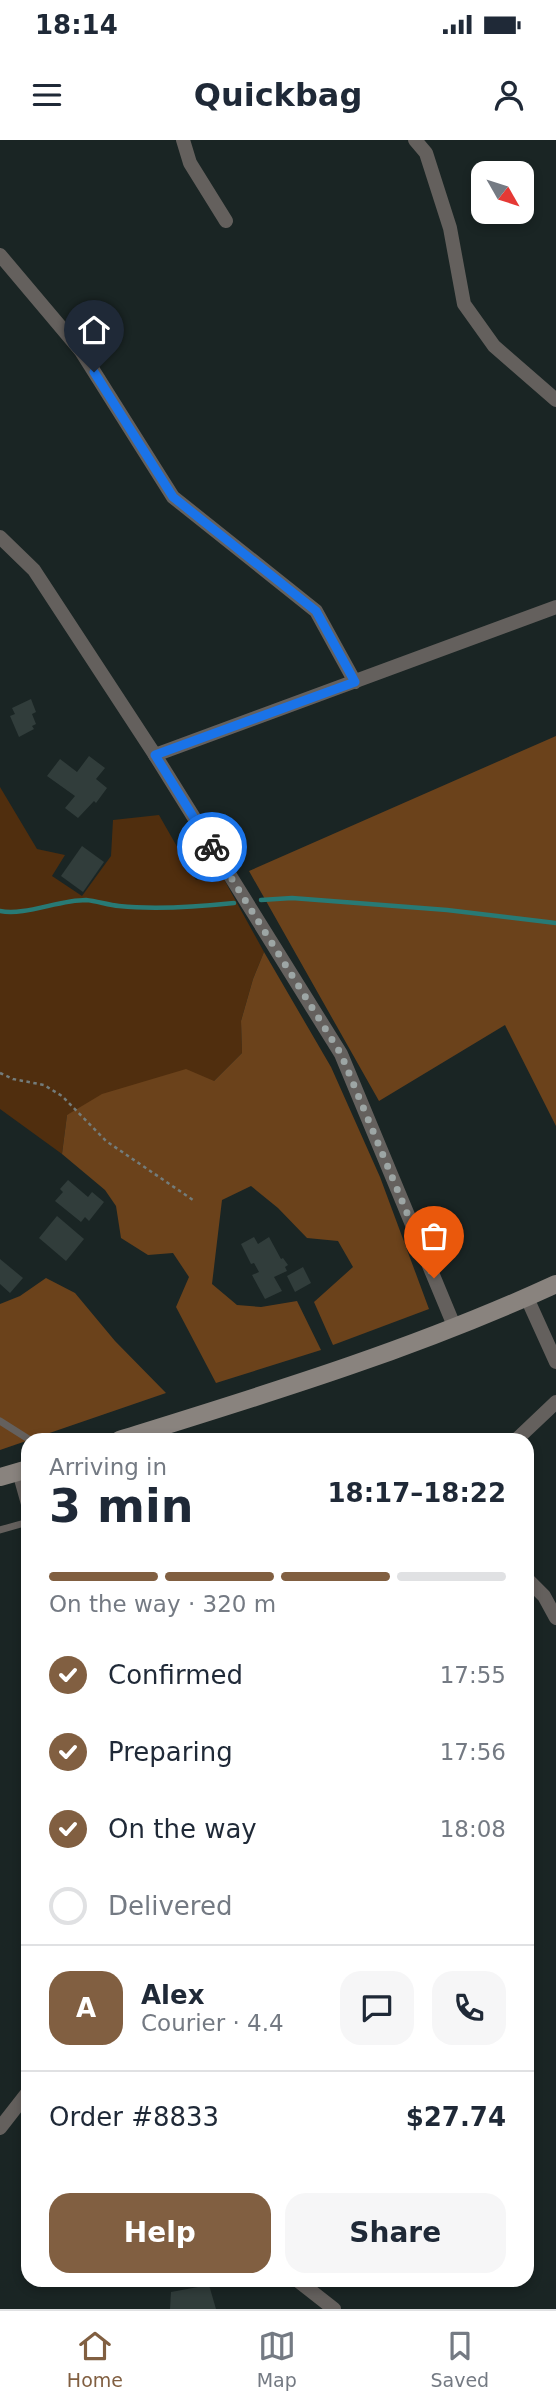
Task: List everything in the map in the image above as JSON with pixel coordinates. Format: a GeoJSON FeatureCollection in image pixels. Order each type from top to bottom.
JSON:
{"type":"FeatureCollection","features":[{"type":"Feature","properties":{"kind":"main road"},"geometry":{"type":"LineString","coordinates":[[141,1433],[322,1376],[455,1328],[556,1284]]}},
{"type":"Feature","properties":{"kind":"street"},"geometry":{"type":"LineString","coordinates":[[183,140],[190,163],[226,221]]}},
{"type":"Feature","properties":{"kind":"street"},"geometry":{"type":"LineString","coordinates":[[415,140],[426,153],[450,228],[464,304],[494,346],[556,400]]}},
{"type":"Feature","properties":{"kind":"street"},"geometry":{"type":"LineString","coordinates":[[0,255],[81,351],[173,497],[316,611],[355,682]]}},
{"type":"Feature","properties":{"kind":"street"},"geometry":{"type":"LineString","coordinates":[[0,537],[34,570],[155,755],[341,1054],[455,1328]]}},
{"type":"Feature","properties":{"kind":"street"},"geometry":{"type":"LineString","coordinates":[[155,755],[556,607]]}},
{"type":"Feature","properties":{"kind":"street"},"geometry":{"type":"LineString","coordinates":[[527,1298],[556,1362]]}},
{"type":"Feature","properties":{"kind":"street"},"geometry":{"type":"LineString","coordinates":[[523,1433],[556,1402]]}},
{"type":"Feature","properties":{"kind":"street"},"geometry":{"type":"LineString","coordinates":[[534,1586],[544,1596],[556,1618]]}},
{"type":"Feature","properties":{"kind":"street"},"geometry":{"type":"LineString","coordinates":[[0,2128],[21,2101]]}},
{"type":"Feature","properties":{"kind":"street"},"geometry":{"type":"LineString","coordinates":[[307,2287],[334,2309]]}},
{"type":"Feature","properties":{"kind":"lane"},"geometry":{"type":"LineString","coordinates":[[0,1421],[21,1434]]}},
{"type":"Feature","properties":{"kind":"lane"},"geometry":{"type":"LineString","coordinates":[[14,1473],[21,1496]]}},
{"type":"Feature","properties":{"kind":"lane"},"geometry":{"type":"LineString","coordinates":[[0,1530],[21,1522]]}},
{"type":"Feature","properties":{"kind":"path"},"geometry":{"type":"LineString","coordinates":[[0,1073],[13,1079],[44,1085],[62,1096],[106,1141],[193,1200]]}},
{"type":"Feature","properties":{"kind":"shaded area"},"geometry":{"type":"Polygon","coordinates":[[[556,736],[556,1126],[505,1025],[379,1101],[249,871],[556,736]]]}},
{"type":"Feature","properties":{"kind":"shaded area"},"geometry":{"type":"Polygon","coordinates":[[[0,787],[37,849],[65,855],[52,876],[82,896],[111,856],[113,820],[159,815],[196,880],[221,874],[264,952],[241,1021],[242,1053],[214,1081],[67,1115],[62,1154],[0,1109],[0,787]]]}},
{"type":"Feature","properties":{"kind":"shaded area"},"geometry":{"type":"Polygon","coordinates":[[[264,952],[331,1067],[380,1177],[429,1309],[333,1345],[314,1302],[353,1267],[338,1241],[307,1238],[278,1208],[251,1186],[222,1200],[212,1284],[237,1305],[261,1307],[297,1301],[321,1350],[216,1383],[176,1307],[189,1277],[173,1253],[148,1255],[121,1238],[116,1206],[105,1190],[62,1154],[67,1115],[102,1094],[186,1069],[214,1081],[242,1053],[241,1021],[264,952]]]}},
{"type":"Feature","properties":{"kind":"shaded area"},"geometry":{"type":"Polygon","coordinates":[[[46,1278],[75,1293],[115,1341],[166,1393],[50,1433],[21,1433],[21,1443],[0,1450],[0,1304],[20,1296],[46,1278]]]}},
{"type":"Feature","properties":{"kind":"building"},"geometry":{"type":"Polygon","coordinates":[[[31,699],[36,712],[32,714],[36,724],[32,726],[34,729],[19,737],[10,716],[15,714],[12,708],[31,699]]]}},
{"type":"Feature","properties":{"kind":"building"},"geometry":{"type":"Polygon","coordinates":[[[89,756],[105,768],[96,779],[107,788],[96,803],[94,801],[78,818],[65,808],[75,796],[47,776],[60,759],[77,772],[89,756]]]}},
{"type":"Feature","properties":{"kind":"building"},"geometry":{"type":"Polygon","coordinates":[[[82,846],[104,862],[83,892],[61,876],[82,846]]]}},
{"type":"Feature","properties":{"kind":"building"},"geometry":{"type":"Polygon","coordinates":[[[68,1180],[88,1197],[92,1192],[104,1202],[89,1221],[85,1217],[81,1222],[55,1201],[68,1180]]]}},
{"type":"Feature","properties":{"kind":"building"},"geometry":{"type":"Polygon","coordinates":[[[57,1216],[84,1239],[66,1261],[39,1238],[57,1216]]]}},
{"type":"Feature","properties":{"kind":"building"},"geometry":{"type":"Polygon","coordinates":[[[254,1237],[258,1244],[269,1237],[281,1259],[288,1265],[285,1267],[287,1271],[274,1277],[282,1291],[265,1299],[252,1275],[259,1272],[254,1263],[251,1264],[241,1244],[254,1237]]]}},
{"type":"Feature","properties":{"kind":"building"},"geometry":{"type":"Polygon","coordinates":[[[0,1259],[23,1278],[10,1293],[0,1284],[0,1259]]]}},
{"type":"Feature","properties":{"kind":"building"},"geometry":{"type":"Polygon","coordinates":[[[303,1267],[311,1283],[295,1292],[287,1276],[303,1267]]]}},
{"type":"Feature","properties":{"kind":"building"},"geometry":{"type":"Polygon","coordinates":[[[210,2287],[216,2309],[170,2309],[171,2292],[210,2287]]]}},
{"type":"Feature","properties":{"kind":"waterway"},"geometry":{"type":"LineString","coordinates":[[261,900],[292,898],[447,910],[556,923]]}},
{"type":"Feature","properties":{"kind":"waterway"},"geometry":{"type":"LineString","coordinates":[[0,911],[20,911],[86,900],[148,908],[234,903]]}},
{"type":"Feature","properties":{"kind":"way so far"},"geometry":{"type":"LineString","coordinates":[[212,847],[341,1054],[434,1278]]}},
{"type":"Feature","properties":{"kind":"route"},"geometry":{"type":"LineString","coordinates":[[94,372],[173,497],[316,611],[355,682],[155,755],[212,847]]}}]}
